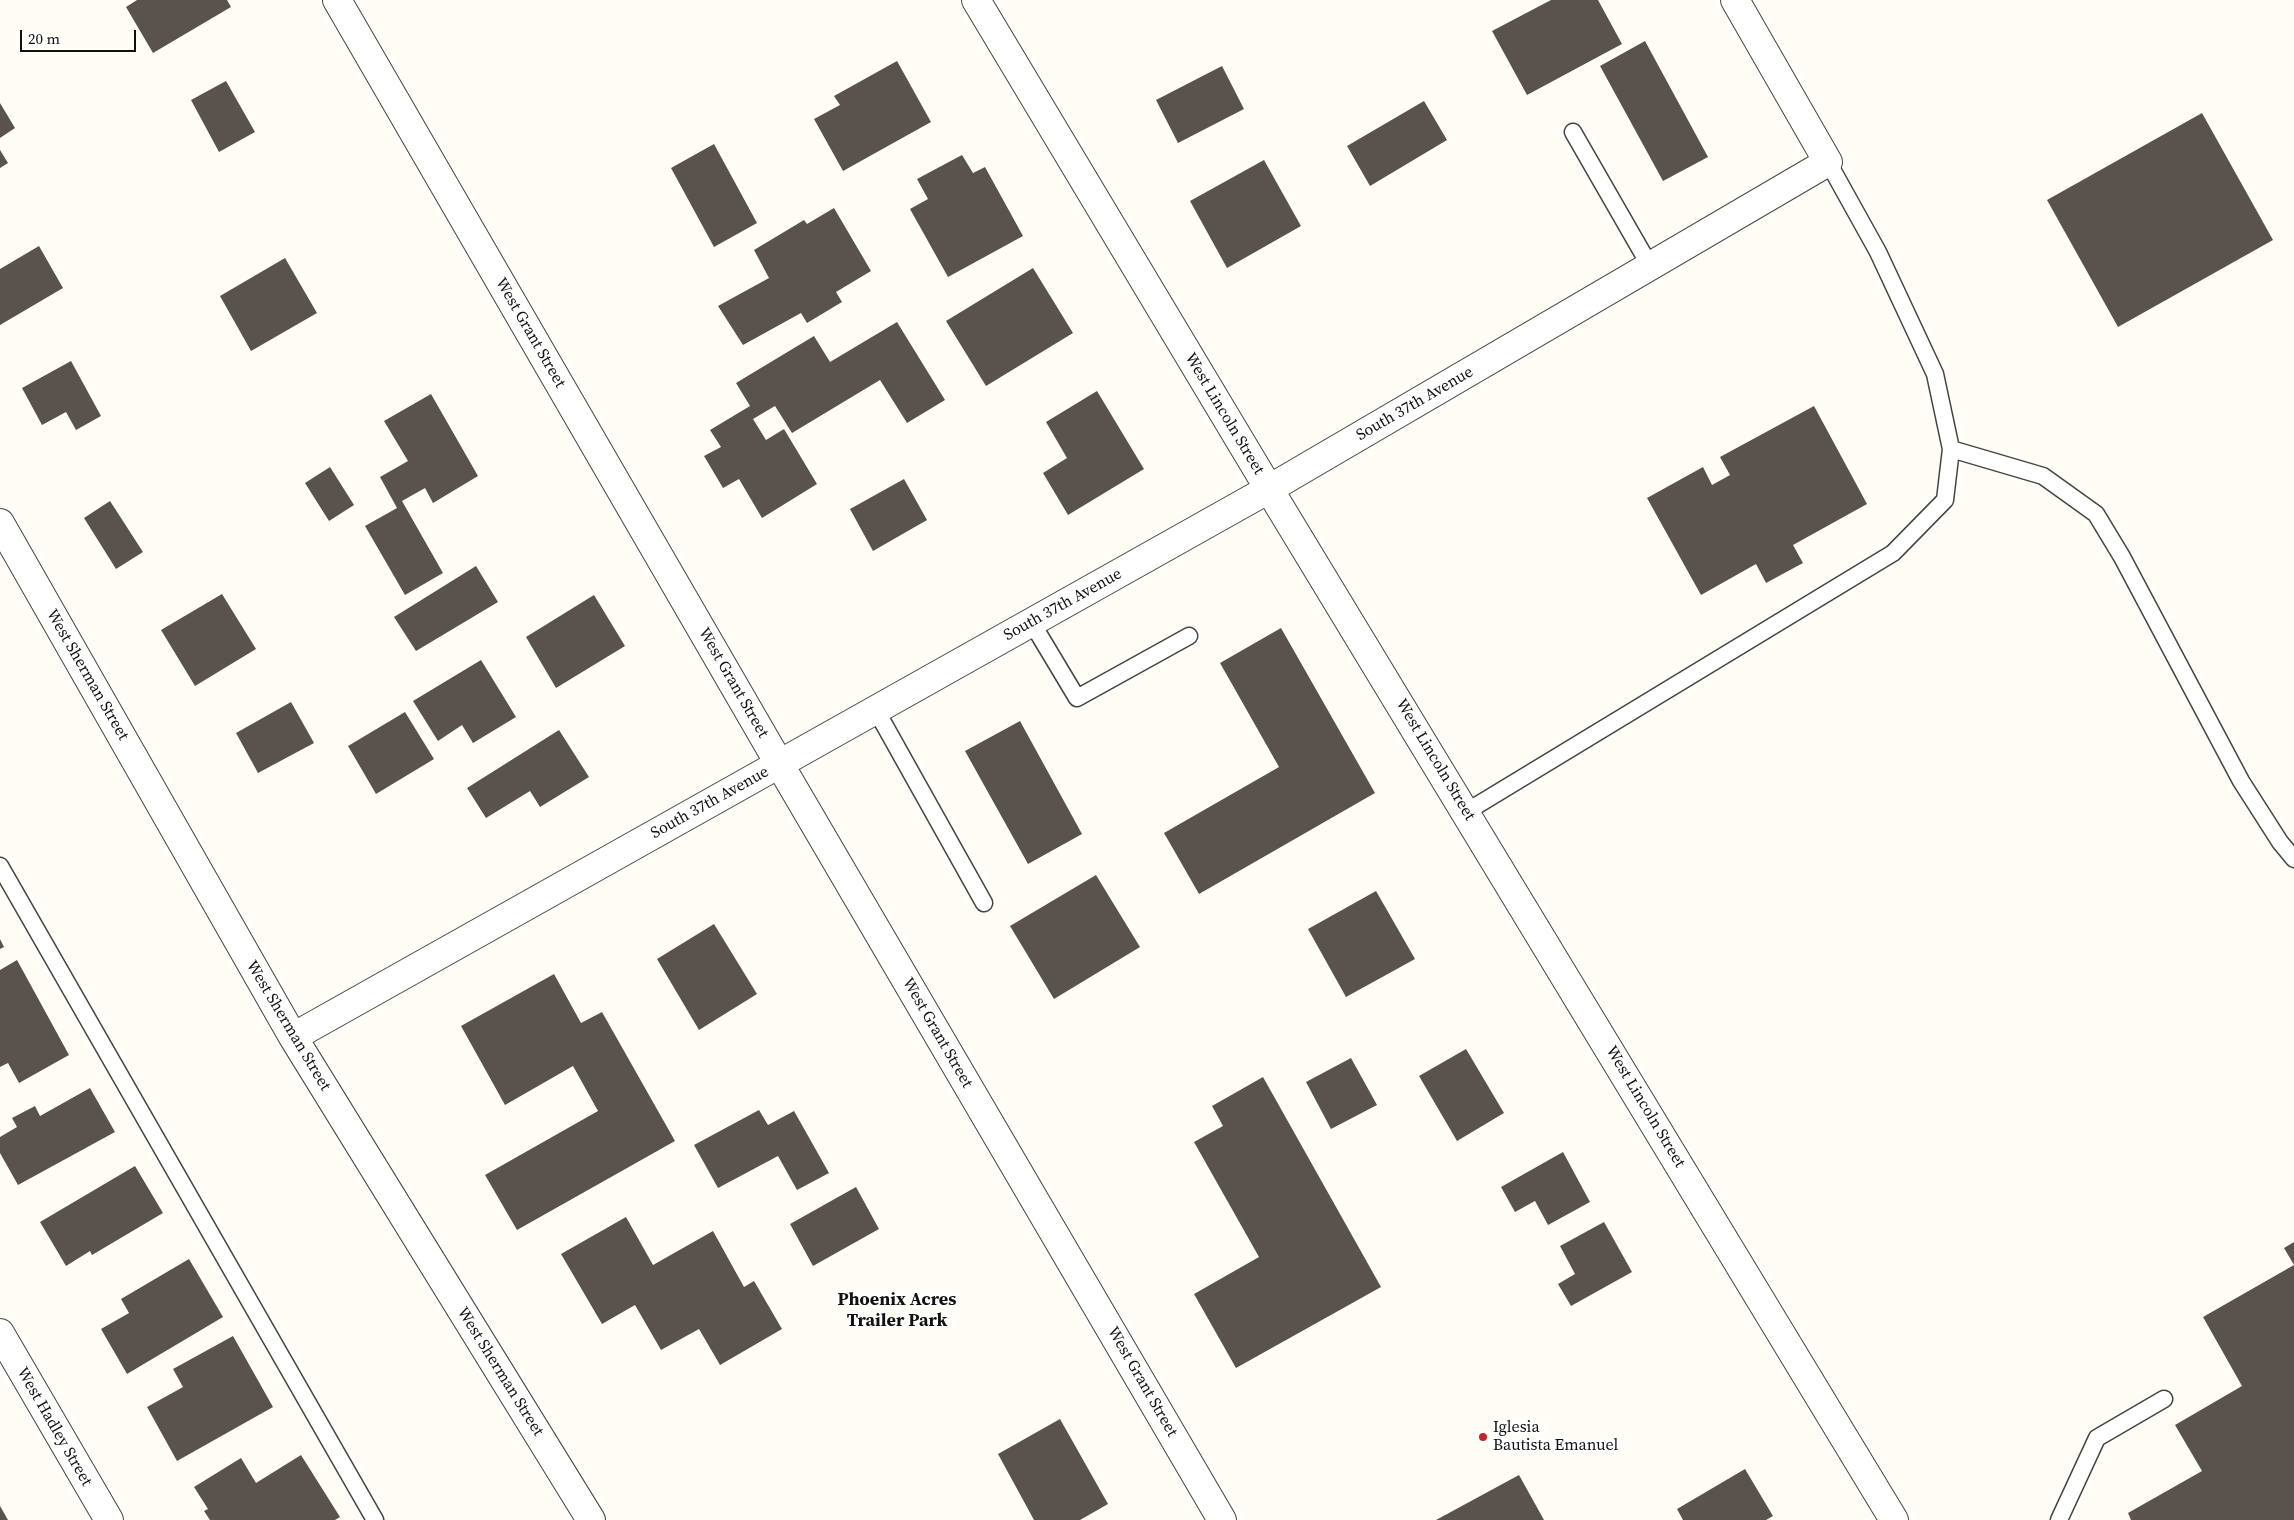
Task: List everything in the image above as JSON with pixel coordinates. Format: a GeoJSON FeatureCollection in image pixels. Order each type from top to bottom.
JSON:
{"type":"FeatureCollection","features":[{"type":"Feature","properties":{"kind":"street","name":"West Grant Street"},"geometry":{"type":"LineString","coordinates":[[337,0],[780,765],[1222,1520]]}},
{"type":"Feature","properties":{"kind":"street","name":"West Lincoln Street"},"geometry":{"type":"LineString","coordinates":[[976,0],[1269,489],[1894,1520]]}},
{"type":"Feature","properties":{"kind":"street"},"geometry":{"type":"LineString","coordinates":[[1735,0],[1828,162]]}},
{"type":"Feature","properties":{"kind":"street","name":"South 37th Avenue"},"geometry":{"type":"LineString","coordinates":[[293,1036],[780,765],[1269,489],[1828,162]]}},
{"type":"Feature","properties":{"kind":"street","name":"West Sherman Street"},"geometry":{"type":"LineString","coordinates":[[0,523],[293,1036],[591,1520]]}},
{"type":"Feature","properties":{"kind":"street","name":"West Hadley Street"},"geometry":{"type":"LineString","coordinates":[[0,1333],[109,1520]]}},
{"type":"Feature","properties":{"kind":"lane"},"geometry":{"type":"LineString","coordinates":[[1573,132],[1650,266]]}},
{"type":"Feature","properties":{"kind":"lane"},"geometry":{"type":"LineString","coordinates":[[1466,812],[1893,553],[1945,500],[1951,449],[1935,374],[1878,252],[1828,162]]}},
{"type":"Feature","properties":{"kind":"lane"},"geometry":{"type":"LineString","coordinates":[[1951,449],[2042,476],[2096,514],[2122,557],[2242,781],[2280,842],[2294,858]]}},
{"type":"Feature","properties":{"kind":"lane"},"geometry":{"type":"LineString","coordinates":[[1032,623],[1077,698],[1189,636]]}},
{"type":"Feature","properties":{"kind":"lane"},"geometry":{"type":"LineString","coordinates":[[876,710],[984,904]]}},
{"type":"Feature","properties":{"kind":"lane"},"geometry":{"type":"LineString","coordinates":[[0,866],[375,1520]]}},
{"type":"Feature","properties":{"kind":"lane"},"geometry":{"type":"LineString","coordinates":[[2059,1520],[2097,1438],[2164,1399]]}},
{"type":"Feature","properties":{"kind":"building"},"geometry":{"type":"Polygon","coordinates":[[[137,0],[227,0],[231,7],[153,53],[126,7],[137,0]]]}},
{"type":"Feature","properties":{"kind":"building"},"geometry":{"type":"Polygon","coordinates":[[[1551,0],[1598,0],[1622,44],[1527,95],[1492,31],[1551,0]]]}},
{"type":"Feature","properties":{"kind":"building"},"geometry":{"type":"Polygon","coordinates":[[[1645,41],[1708,157],[1663,181],[1600,66],[1645,41]]]}},
{"type":"Feature","properties":{"kind":"building"},"geometry":{"type":"Polygon","coordinates":[[[897,61],[931,122],[843,171],[814,119],[840,105],[834,96],[897,61]]]}},
{"type":"Feature","properties":{"kind":"building"},"geometry":{"type":"Polygon","coordinates":[[[1222,66],[1244,109],[1178,143],[1156,100],[1222,66]]]}},
{"type":"Feature","properties":{"kind":"building"},"geometry":{"type":"Polygon","coordinates":[[[226,81],[255,132],[219,152],[191,100],[226,81]]]}},
{"type":"Feature","properties":{"kind":"building"},"geometry":{"type":"Polygon","coordinates":[[[1424,101],[1447,140],[1370,186],[1347,146],[1424,101]]]}},
{"type":"Feature","properties":{"kind":"building"},"geometry":{"type":"Polygon","coordinates":[[[0,103],[15,128],[0,138],[0,103]]]}},
{"type":"Feature","properties":{"kind":"building"},"geometry":{"type":"Polygon","coordinates":[[[2202,113],[2273,240],[2118,327],[2047,200],[2202,113]]]}},
{"type":"Feature","properties":{"kind":"building"},"geometry":{"type":"Polygon","coordinates":[[[714,144],[757,223],[714,247],[671,168],[714,144]]]}},
{"type":"Feature","properties":{"kind":"building"},"geometry":{"type":"Polygon","coordinates":[[[0,150],[8,163],[0,168],[0,150]]]}},
{"type":"Feature","properties":{"kind":"building"},"geometry":{"type":"Polygon","coordinates":[[[962,155],[973,173],[985,167],[1023,236],[948,277],[910,209],[928,199],[917,179],[962,155]]]}},
{"type":"Feature","properties":{"kind":"building"},"geometry":{"type":"Polygon","coordinates":[[[1264,160],[1301,226],[1227,268],[1190,201],[1264,160]]]}},
{"type":"Feature","properties":{"kind":"building"},"geometry":{"type":"Polygon","coordinates":[[[834,208],[871,271],[836,292],[842,302],[807,323],[801,313],[743,345],[718,306],[769,278],[754,250],[804,220],[807,224],[834,208]]]}},
{"type":"Feature","properties":{"kind":"building"},"geometry":{"type":"Polygon","coordinates":[[[39,246],[63,288],[0,325],[0,269],[39,246]]]}},
{"type":"Feature","properties":{"kind":"building"},"geometry":{"type":"Polygon","coordinates":[[[285,258],[317,313],[251,351],[220,296],[285,258]]]}},
{"type":"Feature","properties":{"kind":"building"},"geometry":{"type":"Polygon","coordinates":[[[1033,268],[1073,333],[986,386],[946,321],[1033,268]]]}},
{"type":"Feature","properties":{"kind":"building"},"geometry":{"type":"Polygon","coordinates":[[[897,322],[945,400],[907,423],[880,380],[792,433],[775,406],[753,419],[766,440],[784,429],[817,484],[762,518],[739,479],[723,488],[704,456],[721,447],[710,430],[750,406],[736,383],[814,336],[830,362],[897,322]]]}},
{"type":"Feature","properties":{"kind":"building"},"geometry":{"type":"Polygon","coordinates":[[[71,361],[101,416],[76,430],[66,412],[42,425],[22,388],[71,361]]]}},
{"type":"Feature","properties":{"kind":"building"},"geometry":{"type":"Polygon","coordinates":[[[1097,391],[1144,469],[1068,515],[1043,473],[1067,458],[1046,422],[1097,391]]]}},
{"type":"Feature","properties":{"kind":"building"},"geometry":{"type":"Polygon","coordinates":[[[431,394],[478,476],[433,503],[425,488],[402,501],[443,573],[405,595],[365,526],[397,508],[380,477],[408,461],[384,421],[431,394]]]}},
{"type":"Feature","properties":{"kind":"building"},"geometry":{"type":"Polygon","coordinates":[[[1814,406],[1867,504],[1793,545],[1803,563],[1766,583],[1756,564],[1701,595],[1647,498],[1703,467],[1712,485],[1730,475],[1720,457],[1814,406]]]}},
{"type":"Feature","properties":{"kind":"building"},"geometry":{"type":"Polygon","coordinates":[[[330,467],[354,505],[329,521],[305,483],[330,467]]]}},
{"type":"Feature","properties":{"kind":"building"},"geometry":{"type":"Polygon","coordinates":[[[904,479],[927,520],[873,551],[850,509],[904,479]]]}},
{"type":"Feature","properties":{"kind":"building"},"geometry":{"type":"Polygon","coordinates":[[[110,501],[143,552],[116,569],[84,518],[110,501]]]}},
{"type":"Feature","properties":{"kind":"building"},"geometry":{"type":"Polygon","coordinates":[[[476,566],[498,602],[416,651],[394,617],[476,566]]]}},
{"type":"Feature","properties":{"kind":"building"},"geometry":{"type":"Polygon","coordinates":[[[222,594],[256,649],[195,686],[161,630],[222,594]]]}},
{"type":"Feature","properties":{"kind":"building"},"geometry":{"type":"Polygon","coordinates":[[[594,595],[625,646],[556,688],[526,637],[594,595]]]}},
{"type":"Feature","properties":{"kind":"building"},"geometry":{"type":"Polygon","coordinates":[[[1281,628],[1375,793],[1199,894],[1164,833],[1279,767],[1220,663],[1281,628]]]}},
{"type":"Feature","properties":{"kind":"building"},"geometry":{"type":"Polygon","coordinates":[[[481,660],[516,717],[473,743],[462,725],[438,741],[413,701],[481,660]]]}},
{"type":"Feature","properties":{"kind":"building"},"geometry":{"type":"Polygon","coordinates":[[[291,702],[314,743],[258,773],[236,733],[291,702]]]}},
{"type":"Feature","properties":{"kind":"building"},"geometry":{"type":"Polygon","coordinates":[[[405,712],[434,759],[376,794],[348,746],[405,712]]]}},
{"type":"Feature","properties":{"kind":"building"},"geometry":{"type":"Polygon","coordinates":[[[1020,721],[1082,834],[1028,864],[965,751],[1020,721]]]}},
{"type":"Feature","properties":{"kind":"building"},"geometry":{"type":"Polygon","coordinates":[[[559,730],[589,777],[540,807],[530,791],[486,818],[467,788],[559,730]]]}},
{"type":"Feature","properties":{"kind":"building"},"geometry":{"type":"Polygon","coordinates":[[[1096,875],[1140,947],[1054,999],[1010,926],[1096,875]]]}},
{"type":"Feature","properties":{"kind":"building"},"geometry":{"type":"Polygon","coordinates":[[[1376,891],[1415,959],[1346,997],[1308,929],[1376,891]]]}},
{"type":"Feature","properties":{"kind":"building"},"geometry":{"type":"Polygon","coordinates":[[[714,924],[757,994],[699,1030],[657,959],[714,924]]]}},
{"type":"Feature","properties":{"kind":"building"},"geometry":{"type":"Polygon","coordinates":[[[0,939],[4,947],[0,949],[0,939]]]}},
{"type":"Feature","properties":{"kind":"building"},"geometry":{"type":"Polygon","coordinates":[[[17,960],[69,1055],[19,1083],[8,1063],[0,1067],[0,970],[17,960]]]}},
{"type":"Feature","properties":{"kind":"building"},"geometry":{"type":"Polygon","coordinates":[[[554,974],[581,1023],[602,1012],[675,1141],[517,1230],[485,1175],[598,1111],[573,1066],[505,1105],[461,1026],[554,974]]]}},
{"type":"Feature","properties":{"kind":"building"},"geometry":{"type":"Polygon","coordinates":[[[1466,1049],[1504,1113],[1457,1141],[1419,1076],[1466,1049]]]}},
{"type":"Feature","properties":{"kind":"building"},"geometry":{"type":"Polygon","coordinates":[[[1351,1058],[1377,1105],[1331,1129],[1306,1082],[1351,1058]]]}},
{"type":"Feature","properties":{"kind":"building"},"geometry":{"type":"Polygon","coordinates":[[[1263,1077],[1381,1287],[1236,1368],[1194,1294],[1259,1257],[1194,1142],[1223,1126],[1212,1106],[1263,1077]]]}},
{"type":"Feature","properties":{"kind":"building"},"geometry":{"type":"Polygon","coordinates":[[[90,1088],[115,1132],[18,1185],[0,1153],[0,1137],[17,1127],[12,1118],[35,1106],[40,1116],[90,1088]]]}},
{"type":"Feature","properties":{"kind":"building"},"geometry":{"type":"Polygon","coordinates":[[[759,1110],[768,1125],[794,1111],[829,1173],[797,1190],[778,1156],[718,1188],[694,1145],[759,1110]]]}},
{"type":"Feature","properties":{"kind":"building"},"geometry":{"type":"Polygon","coordinates":[[[1563,1152],[1590,1202],[1548,1225],[1535,1201],[1515,1212],[1501,1187],[1563,1152]]]}},
{"type":"Feature","properties":{"kind":"building"},"geometry":{"type":"Polygon","coordinates":[[[135,1166],[163,1213],[92,1255],[90,1251],[66,1266],[40,1222],[135,1166]]]}},
{"type":"Feature","properties":{"kind":"building"},"geometry":{"type":"Polygon","coordinates":[[[856,1187],[879,1229],[813,1266],[790,1224],[856,1187]]]}},
{"type":"Feature","properties":{"kind":"building"},"geometry":{"type":"Polygon","coordinates":[[[626,1217],[653,1265],[713,1231],[744,1287],[754,1281],[782,1329],[720,1365],[699,1329],[661,1350],[635,1305],[602,1324],[561,1254],[626,1217]]]}},
{"type":"Feature","properties":{"kind":"building"},"geometry":{"type":"Polygon","coordinates":[[[1604,1222],[1632,1272],[1571,1306],[1558,1284],[1575,1274],[1560,1246],[1604,1222]]]}},
{"type":"Feature","properties":{"kind":"building"},"geometry":{"type":"Polygon","coordinates":[[[2294,1242],[2294,1265],[2284,1248],[2294,1242]]]}},
{"type":"Feature","properties":{"kind":"building"},"geometry":{"type":"Polygon","coordinates":[[[189,1259],[223,1317],[127,1374],[101,1329],[129,1313],[121,1299],[189,1259]]]}},
{"type":"Feature","properties":{"kind":"building"},"geometry":{"type":"Polygon","coordinates":[[[2294,1265],[2294,1520],[2131,1520],[2128,1513],[2202,1471],[2175,1425],[2242,1386],[2203,1317],[2294,1265]]]}},
{"type":"Feature","properties":{"kind":"building"},"geometry":{"type":"Polygon","coordinates":[[[233,1336],[273,1407],[177,1461],[147,1407],[183,1387],[173,1369],[233,1336]]]}},
{"type":"Feature","properties":{"kind":"building"},"geometry":{"type":"Polygon","coordinates":[[[1060,1419],[1108,1504],[1080,1520],[1034,1520],[998,1454],[1060,1419]]]}},
{"type":"Feature","properties":{"kind":"building"},"geometry":{"type":"Polygon","coordinates":[[[301,1455],[340,1517],[335,1520],[210,1520],[204,1511],[208,1509],[194,1487],[241,1458],[256,1483],[301,1455]]]}},
{"type":"Feature","properties":{"kind":"building"},"geometry":{"type":"Polygon","coordinates":[[[1745,1469],[1773,1516],[1766,1520],[1683,1520],[1677,1509],[1745,1469]]]}},
{"type":"Feature","properties":{"kind":"building"},"geometry":{"type":"Polygon","coordinates":[[[1519,1475],[1544,1520],[1436,1520],[1519,1475]]]}},
{"type":"Feature","properties":{"kind":"building"},"geometry":{"type":"Polygon","coordinates":[[[0,1506],[8,1520],[0,1520],[0,1506]]]}},
{"type":"Feature","properties":{"kind":"place","name":"Iglesia Bautista Emanuel"},"geometry":{"type":"Point","coordinates":[1483,1437]}},
{"type":"Feature","properties":{"kind":"district","name":"Phoenix Acres Trailer Park"},"geometry":{"type":"Point","coordinates":[897,1310]}}]}
